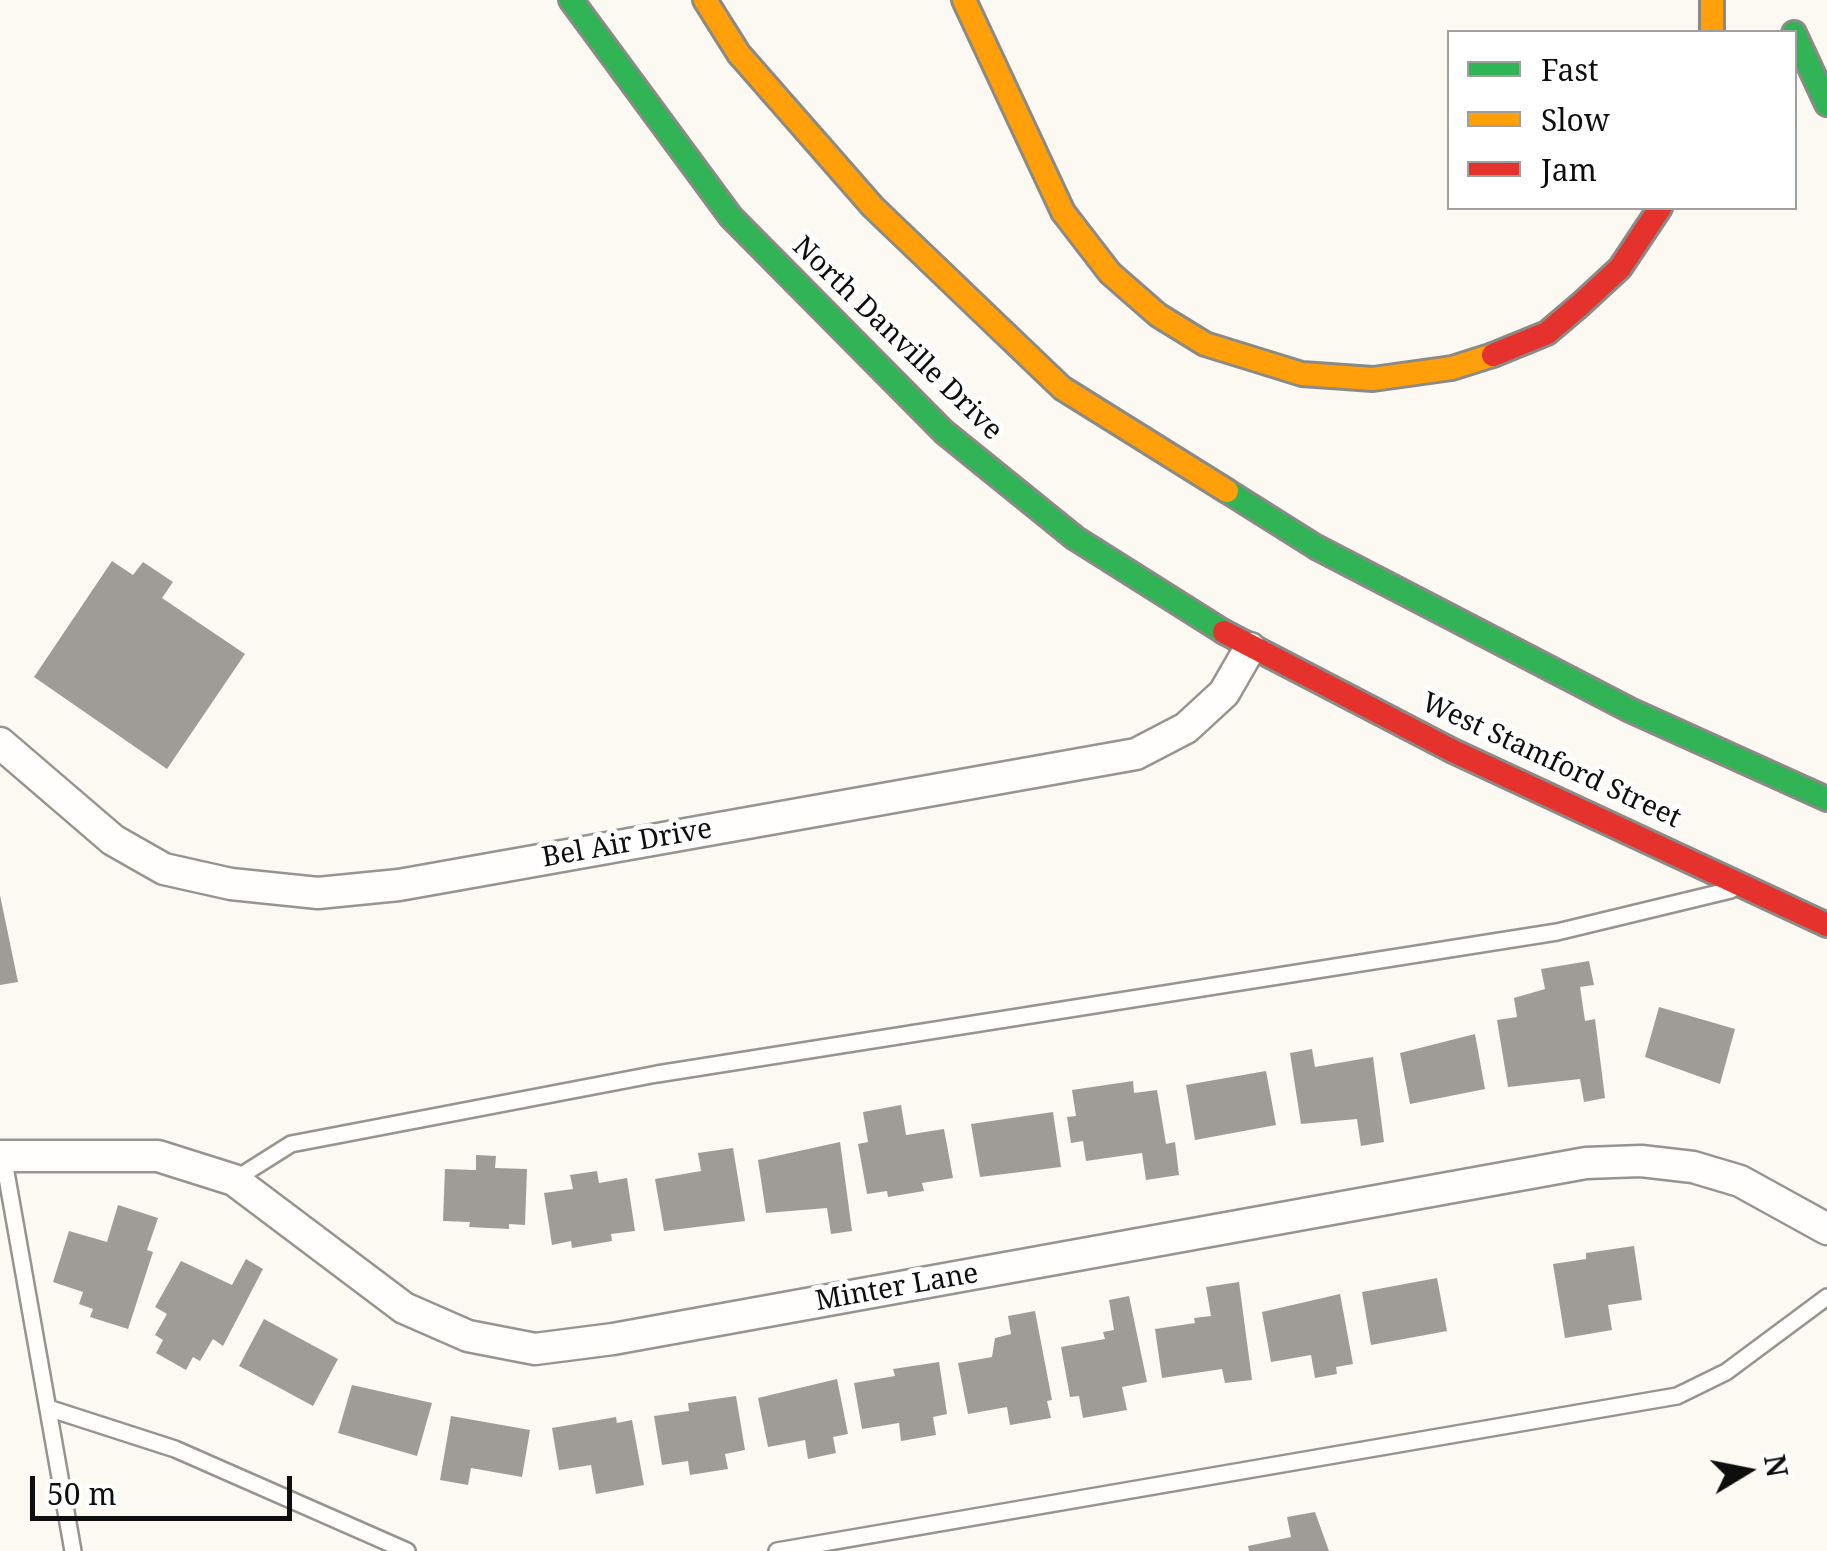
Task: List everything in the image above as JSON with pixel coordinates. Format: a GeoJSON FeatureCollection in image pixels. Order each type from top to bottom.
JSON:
{"type":"FeatureCollection","features":[{"type":"Feature","properties":{"kind":"main road","name":"North Danville Drive"},"geometry":{"type":"LineString","coordinates":[[571,0],[732,217],[944,432],[1074,538],[1250,648]]}},
{"type":"Feature","properties":{"kind":"main road"},"geometry":{"type":"LineString","coordinates":[[704,0],[738,54],[873,207],[1062,388],[1316,547],[1630,710],[1827,799]]}},
{"type":"Feature","properties":{"kind":"main road"},"geometry":{"type":"LineString","coordinates":[[964,0],[1063,212],[1110,273],[1158,316],[1204,344],[1244,359],[1302,374],[1373,379],[1452,368],[1500,353],[1547,332],[1580,305],[1620,268],[1659,210]]}},
{"type":"Feature","properties":{"kind":"main road"},"geometry":{"type":"LineString","coordinates":[[1712,0],[1712,30]]}},
{"type":"Feature","properties":{"kind":"main road"},"geometry":{"type":"LineString","coordinates":[[1797,38],[1827,104]]}},
{"type":"Feature","properties":{"kind":"main road","name":"West Stamford Street"},"geometry":{"type":"LineString","coordinates":[[1250,648],[1453,751],[1827,925]]}},
{"type":"Feature","properties":{"kind":"street","name":"Bel Air Drive"},"geometry":{"type":"LineString","coordinates":[[0,743],[114,840],[164,869],[230,884],[318,894],[399,885],[1136,754],[1186,728],[1224,693],[1250,648]]}},
{"type":"Feature","properties":{"kind":"street","name":"Minter Lane"},"geometry":{"type":"LineString","coordinates":[[2,1156],[158,1156],[234,1180],[404,1308],[468,1336],[535,1348],[671,1328],[1586,1163],[1640,1161],[1693,1167],[1740,1182],[1827,1230]]}},
{"type":"Feature","properties":{"kind":"lane"},"geometry":{"type":"LineString","coordinates":[[234,1180],[291,1144],[695,1067],[1556,932],[1745,886]]}},
{"type":"Feature","properties":{"kind":"lane"},"geometry":{"type":"LineString","coordinates":[[2,1156],[73,1551]]}},
{"type":"Feature","properties":{"kind":"lane"},"geometry":{"type":"LineString","coordinates":[[778,1551],[1677,1396],[1726,1372],[1827,1296]]}},
{"type":"Feature","properties":{"kind":"lane"},"geometry":{"type":"LineString","coordinates":[[48,1408],[175,1449],[406,1551]]}},
{"type":"Feature","properties":{"kind":"building"},"geometry":{"type":"Polygon","coordinates":[[[112,561],[133,575],[143,562],[173,582],[162,598],[245,654],[167,769],[34,677],[112,561]]]}},
{"type":"Feature","properties":{"kind":"building"},"geometry":{"type":"Polygon","coordinates":[[[0,895],[18,982],[0,985],[0,895]]]}},
{"type":"Feature","properties":{"kind":"building"},"geometry":{"type":"Polygon","coordinates":[[[1589,961],[1594,985],[1580,987],[1585,1021],[1595,1019],[1605,1098],[1584,1102],[1580,1079],[1508,1087],[1497,1020],[1517,1017],[1514,998],[1545,989],[1541,969],[1589,961]]]}},
{"type":"Feature","properties":{"kind":"building"},"geometry":{"type":"Polygon","coordinates":[[[1659,1007],[1735,1029],[1720,1084],[1645,1057],[1659,1007]]]}},
{"type":"Feature","properties":{"kind":"building"},"geometry":{"type":"Polygon","coordinates":[[[1475,1034],[1485,1089],[1410,1104],[1400,1053],[1475,1034]]]}},
{"type":"Feature","properties":{"kind":"building"},"geometry":{"type":"Polygon","coordinates":[[[1312,1049],[1315,1067],[1373,1057],[1384,1142],[1361,1146],[1357,1119],[1301,1124],[1290,1053],[1312,1049]]]}},
{"type":"Feature","properties":{"kind":"building"},"geometry":{"type":"Polygon","coordinates":[[[1266,1071],[1276,1125],[1195,1140],[1186,1085],[1266,1071]]]}},
{"type":"Feature","properties":{"kind":"building"},"geometry":{"type":"Polygon","coordinates":[[[1133,1081],[1134,1093],[1157,1090],[1166,1144],[1175,1142],[1179,1175],[1146,1180],[1142,1153],[1086,1161],[1083,1141],[1071,1143],[1067,1117],[1076,1116],[1072,1090],[1133,1081]]]}},
{"type":"Feature","properties":{"kind":"building"},"geometry":{"type":"Polygon","coordinates":[[[901,1105],[906,1135],[944,1129],[953,1178],[922,1183],[924,1191],[888,1197],[887,1191],[867,1194],[858,1144],[868,1142],[863,1112],[901,1105]]]}},
{"type":"Feature","properties":{"kind":"building"},"geometry":{"type":"Polygon","coordinates":[[[1053,1112],[1061,1167],[980,1177],[971,1124],[1053,1112]]]}},
{"type":"Feature","properties":{"kind":"building"},"geometry":{"type":"Polygon","coordinates":[[[840,1142],[852,1231],[831,1234],[827,1208],[766,1213],[758,1160],[840,1142]]]}},
{"type":"Feature","properties":{"kind":"building"},"geometry":{"type":"Polygon","coordinates":[[[733,1148],[745,1221],[664,1231],[655,1179],[701,1171],[698,1153],[733,1148]]]}},
{"type":"Feature","properties":{"kind":"building"},"geometry":{"type":"Polygon","coordinates":[[[476,1155],[496,1156],[495,1168],[527,1169],[525,1225],[509,1224],[509,1229],[443,1221],[445,1169],[476,1170],[476,1155]]]}},
{"type":"Feature","properties":{"kind":"building"},"geometry":{"type":"Polygon","coordinates":[[[597,1171],[599,1183],[627,1178],[635,1231],[611,1234],[612,1241],[572,1248],[571,1241],[552,1245],[544,1193],[573,1189],[570,1175],[597,1171]]]}},
{"type":"Feature","properties":{"kind":"building"},"geometry":{"type":"Polygon","coordinates":[[[118,1205],[158,1218],[147,1250],[153,1252],[128,1329],[90,1317],[93,1309],[79,1304],[83,1292],[53,1282],[69,1231],[107,1242],[118,1205]]]}},
{"type":"Feature","properties":{"kind":"building"},"geometry":{"type":"Polygon","coordinates":[[[1634,1246],[1642,1300],[1608,1305],[1612,1330],[1565,1338],[1553,1264],[1586,1259],[1586,1253],[1634,1246]]]}},
{"type":"Feature","properties":{"kind":"building"},"geometry":{"type":"Polygon","coordinates":[[[246,1259],[263,1269],[223,1346],[213,1339],[200,1361],[193,1357],[186,1370],[156,1353],[163,1340],[155,1335],[167,1314],[155,1307],[181,1261],[232,1285],[246,1259]]]}},
{"type":"Feature","properties":{"kind":"building"},"geometry":{"type":"Polygon","coordinates":[[[1437,1278],[1447,1331],[1371,1345],[1362,1292],[1437,1278]]]}},
{"type":"Feature","properties":{"kind":"building"},"geometry":{"type":"Polygon","coordinates":[[[1239,1282],[1252,1380],[1225,1383],[1222,1369],[1162,1378],[1155,1329],[1195,1323],[1194,1318],[1211,1316],[1206,1287],[1239,1282]]]}},
{"type":"Feature","properties":{"kind":"building"},"geometry":{"type":"Polygon","coordinates":[[[1340,1294],[1353,1364],[1336,1367],[1337,1374],[1315,1378],[1311,1355],[1271,1362],[1262,1312],[1340,1294]]]}},
{"type":"Feature","properties":{"kind":"building"},"geometry":{"type":"Polygon","coordinates":[[[1129,1296],[1147,1382],[1122,1387],[1127,1410],[1083,1418],[1079,1396],[1070,1397],[1061,1347],[1105,1339],[1103,1332],[1114,1330],[1109,1300],[1129,1296]]]}},
{"type":"Feature","properties":{"kind":"building"},"geometry":{"type":"Polygon","coordinates":[[[1035,1311],[1052,1400],[1047,1401],[1051,1418],[1010,1425],[1007,1407],[968,1414],[958,1363],[992,1357],[995,1338],[1011,1334],[1008,1316],[1035,1311]]]}},
{"type":"Feature","properties":{"kind":"building"},"geometry":{"type":"Polygon","coordinates":[[[264,1319],[338,1359],[313,1406],[239,1366],[264,1319]]]}},
{"type":"Feature","properties":{"kind":"building"},"geometry":{"type":"Polygon","coordinates":[[[939,1362],[947,1414],[933,1417],[936,1435],[901,1441],[899,1423],[862,1429],[854,1383],[895,1376],[893,1369],[939,1362]]]}},
{"type":"Feature","properties":{"kind":"building"},"geometry":{"type":"Polygon","coordinates":[[[837,1379],[848,1434],[833,1437],[836,1453],[808,1459],[805,1440],[768,1447],[758,1398],[837,1379]]]}},
{"type":"Feature","properties":{"kind":"building"},"geometry":{"type":"Polygon","coordinates":[[[352,1385],[432,1403],[417,1456],[338,1433],[352,1385]]]}},
{"type":"Feature","properties":{"kind":"building"},"geometry":{"type":"Polygon","coordinates":[[[736,1396],[745,1450],[725,1454],[728,1469],[690,1475],[688,1461],[662,1465],[654,1416],[689,1411],[688,1403],[736,1396]]]}},
{"type":"Feature","properties":{"kind":"building"},"geometry":{"type":"Polygon","coordinates":[[[451,1416],[530,1430],[522,1477],[471,1468],[468,1485],[440,1480],[451,1416]]]}},
{"type":"Feature","properties":{"kind":"building"},"geometry":{"type":"Polygon","coordinates":[[[616,1417],[617,1423],[632,1420],[644,1485],[596,1494],[591,1465],[559,1470],[552,1428],[616,1417]]]}},
{"type":"Feature","properties":{"kind":"building"},"geometry":{"type":"Polygon","coordinates":[[[1315,1512],[1329,1551],[1249,1551],[1248,1546],[1291,1537],[1287,1517],[1315,1512]]]}},
{"type":"Feature","properties":{"kind":"traffic: fast"},"geometry":{"type":"LineString","coordinates":[[571,0],[731,217],[944,432],[1075,538],[1224,632]]}},
{"type":"Feature","properties":{"kind":"traffic: fast"},"geometry":{"type":"LineString","coordinates":[[1797,39],[1827,104]]}},
{"type":"Feature","properties":{"kind":"traffic: fast"},"geometry":{"type":"LineString","coordinates":[[1227,491],[1316,547],[1630,710],[1827,799]]}},
{"type":"Feature","properties":{"kind":"traffic: slow"},"geometry":{"type":"LineString","coordinates":[[705,0],[739,54],[873,207],[1062,388],[1227,491]]}},
{"type":"Feature","properties":{"kind":"traffic: slow"},"geometry":{"type":"LineString","coordinates":[[964,0],[1063,212],[1110,273],[1158,315],[1205,344],[1302,374],[1373,379],[1452,368],[1493,355]]}},
{"type":"Feature","properties":{"kind":"traffic: slow"},"geometry":{"type":"LineString","coordinates":[[1712,0],[1712,30]]}},
{"type":"Feature","properties":{"kind":"traffic: jam"},"geometry":{"type":"LineString","coordinates":[[1493,355],[1547,333],[1580,305],[1620,268],[1659,210]]}},
{"type":"Feature","properties":{"kind":"traffic: jam"},"geometry":{"type":"LineString","coordinates":[[1224,632],[1453,751],[1827,925]]}}]}
